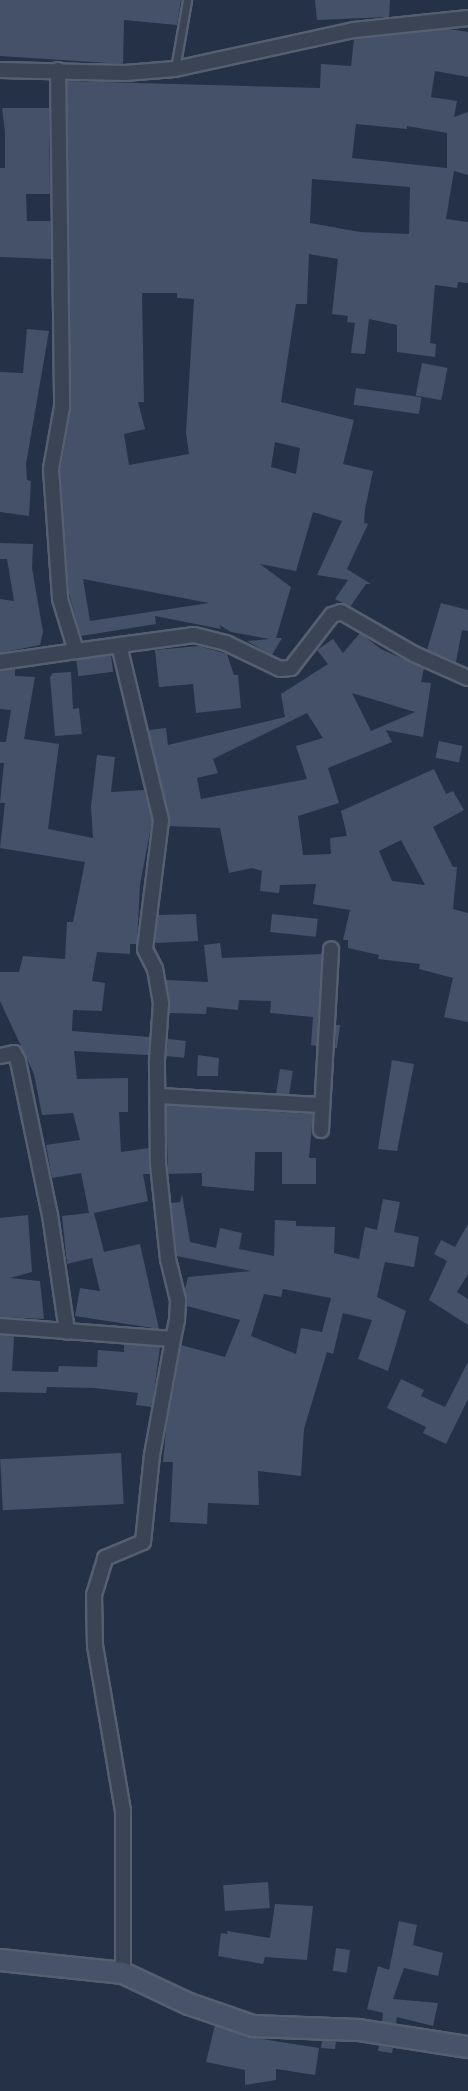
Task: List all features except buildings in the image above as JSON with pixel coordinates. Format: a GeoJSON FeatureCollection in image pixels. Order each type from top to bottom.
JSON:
{"type":"FeatureCollection","features":[{"type":"Feature","properties":{"kind":"street"},"geometry":{"type":"LineString","coordinates":[[0,70],[125,72],[175,69],[354,30],[468,18]]}},
{"type":"Feature","properties":{"kind":"street"},"geometry":{"type":"LineString","coordinates":[[58,70],[62,407],[51,469],[60,599],[76,651]]}},
{"type":"Feature","properties":{"kind":"street"},"geometry":{"type":"LineString","coordinates":[[0,662],[194,635],[226,642],[280,669],[291,668],[333,615],[341,612],[414,654],[468,678]]}},
{"type":"Feature","properties":{"kind":"street"},"geometry":{"type":"LineString","coordinates":[[119,645],[160,820],[145,949],[155,969],[161,1003],[158,1164],[168,1259],[178,1300],[153,1455],[143,1542],[105,1558],[94,1595],[95,1646],[123,1811],[123,1972]]}},
{"type":"Feature","properties":{"kind":"street"},"geometry":{"type":"LineString","coordinates":[[321,1130],[331,950]]}},
{"type":"Feature","properties":{"kind":"street"},"geometry":{"type":"LineString","coordinates":[[0,1056],[14,1053],[18,1061],[51,1215],[67,1332]]}},
{"type":"Feature","properties":{"kind":"street"},"geometry":{"type":"LineString","coordinates":[[158,1096],[321,1105]]}},
{"type":"Feature","properties":{"kind":"street"},"geometry":{"type":"LineString","coordinates":[[0,1326],[173,1339]]}},
{"type":"Feature","properties":{"kind":"street"},"geometry":{"type":"LineString","coordinates":[[0,1960],[123,1972],[189,2004],[253,2025],[358,2030],[468,2047]]}},
{"type":"Feature","properties":{"kind":"lane"},"geometry":{"type":"LineString","coordinates":[[175,69],[187,0]]}}]}
